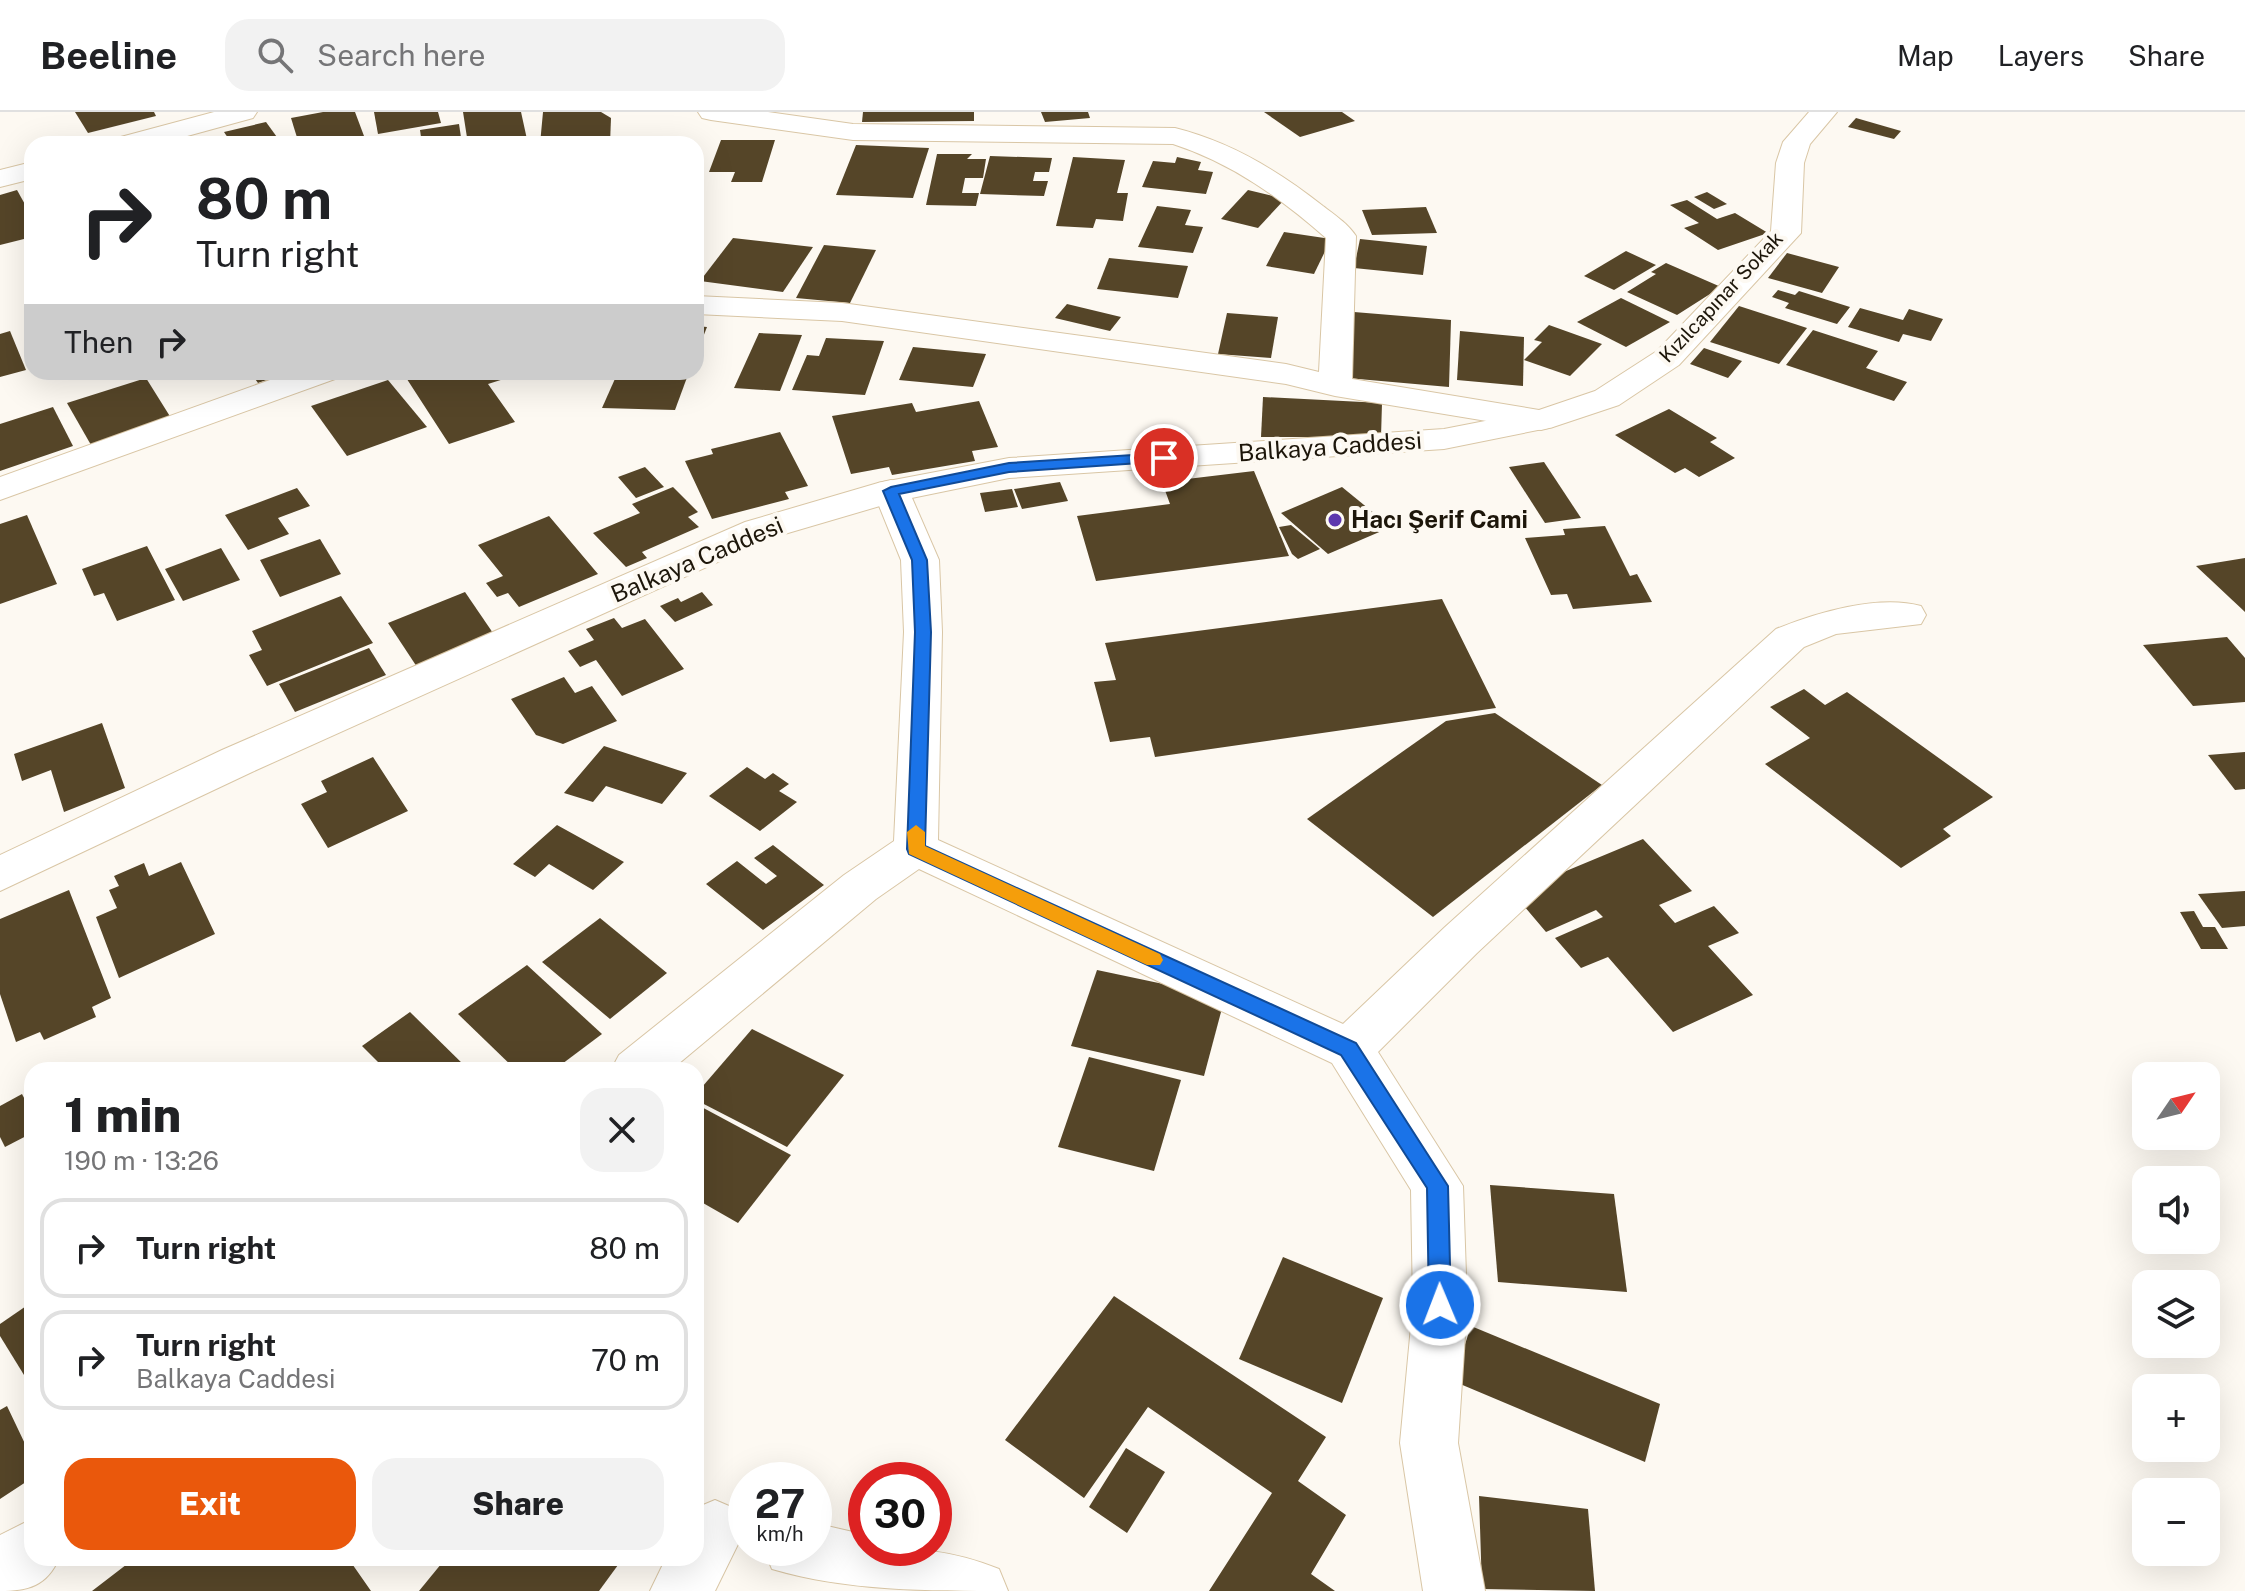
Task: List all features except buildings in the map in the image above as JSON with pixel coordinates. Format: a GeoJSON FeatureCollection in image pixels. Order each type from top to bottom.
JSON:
{"type":"FeatureCollection","features":[{"type":"Feature","properties":{"kind":"street"},"geometry":{"type":"LineString","coordinates":[[156,136],[244,112]]}},
{"type":"Feature","properties":{"kind":"street"},"geometry":{"type":"LineString","coordinates":[[711,112],[853,132],[1169,124],[1261,173],[1341,236],[1335,386]]}},
{"type":"Feature","properties":{"kind":"street","name":"Kızılcapınar Sokak"},"geometry":{"type":"LineString","coordinates":[[1541,420],[1607,398],[1668,358],[1738,286],[1786,233],[1790,163],[1797,142],[1824,112]]}},
{"type":"Feature","properties":{"kind":"street"},"geometry":{"type":"LineString","coordinates":[[0,179],[24,172]]}},
{"type":"Feature","properties":{"kind":"street"},"geometry":{"type":"LineString","coordinates":[[704,305],[842,312],[1286,374],[1335,386],[1541,420]]}},
{"type":"Feature","properties":{"kind":"street"},"geometry":{"type":"LineString","coordinates":[[0,489],[301,380]]}},
{"type":"Feature","properties":{"kind":"street","name":"Balkaya Caddesi"},"geometry":{"type":"LineString","coordinates":[[0,874],[237,761],[758,530],[891,491],[1009,468],[1444,439],[1541,420]]}},
{"type":"Feature","properties":{"kind":"street"},"geometry":{"type":"LineString","coordinates":[[891,491],[920,560],[923,632],[916,849]]}},
{"type":"Feature","properties":{"kind":"street"},"geometry":{"type":"LineString","coordinates":[[1349,1049],[1461,940],[1790,638],[1830,622],[1907,615]]}},
{"type":"Feature","properties":{"kind":"street"},"geometry":{"type":"LineString","coordinates":[[916,849],[1349,1049],[1437,1186],[1440,1305],[1429,1443],[1454,1591]]}},
{"type":"Feature","properties":{"kind":"street"},"geometry":{"type":"LineString","coordinates":[[646,1062],[860,887],[916,849]]}},
{"type":"Feature","properties":{"kind":"street"},"geometry":{"type":"LineString","coordinates":[[704,1554],[719,1530]]}},
{"type":"Feature","properties":{"kind":"street"},"geometry":{"type":"LineString","coordinates":[[0,1573],[24,1555]]}},
{"type":"Feature","properties":{"kind":"street"},"geometry":{"type":"LineString","coordinates":[[832,1557],[977,1591]]}},
{"type":"Feature","properties":{"kind":"street"},"geometry":{"type":"LineString","coordinates":[[681,1591],[697,1566]]}},
{"type":"Feature","properties":{"kind":"slow traffic"},"geometry":{"type":"LineString","coordinates":[[916,832],[916,849],[1154,960]]}},
{"type":"Feature","properties":{"kind":"place","name":"Hacı Şerif Cami"},"geometry":{"type":"Point","coordinates":[1335,520]}},
{"type":"Feature","properties":{"kind":"route"},"geometry":{"type":"LineString","coordinates":[[1164,458],[1009,468],[891,491],[920,560],[923,632],[916,849],[1349,1049],[1437,1186],[1440,1305]]}}]}
